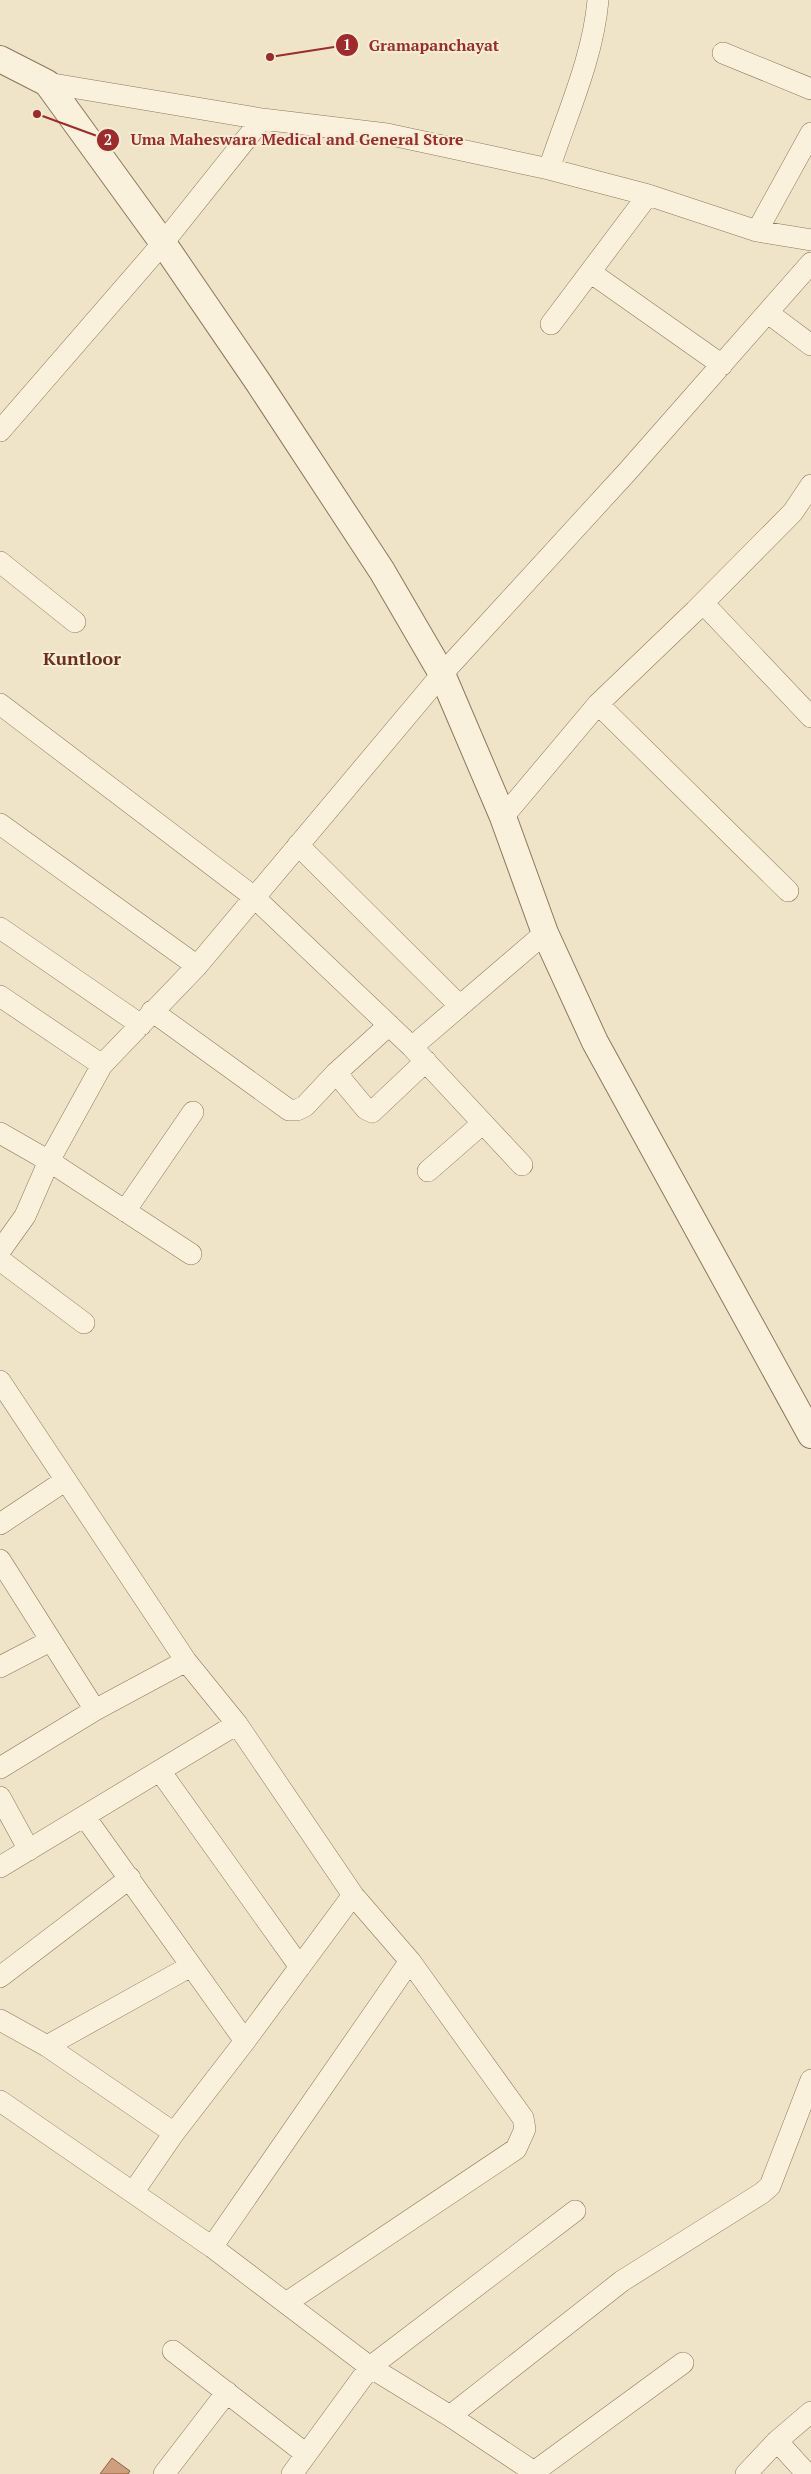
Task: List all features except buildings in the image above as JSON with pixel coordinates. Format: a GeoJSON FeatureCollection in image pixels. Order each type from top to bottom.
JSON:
{"type":"FeatureCollection","features":[{"type":"Feature","properties":{"kind":"street"},"geometry":{"type":"LineString","coordinates":[[549,169],[586,60],[596,24],[598,0]]}},
{"type":"Feature","properties":{"kind":"street"},"geometry":{"type":"LineString","coordinates":[[723,53],[811,89]]}},
{"type":"Feature","properties":{"kind":"street"},"geometry":{"type":"LineString","coordinates":[[0,59],[47,83],[262,119],[387,134],[549,169],[648,195],[758,231],[811,240]]}},
{"type":"Feature","properties":{"kind":"street"},"geometry":{"type":"LineString","coordinates":[[47,83],[163,243],[258,382],[382,571],[442,674],[502,817],[545,933],[595,1042],[811,1435]]}},
{"type":"Feature","properties":{"kind":"street"},"geometry":{"type":"LineString","coordinates":[[0,431],[163,243],[262,119]]}},
{"type":"Feature","properties":{"kind":"street"},"geometry":{"type":"LineString","coordinates":[[758,231],[811,133]]}},
{"type":"Feature","properties":{"kind":"street"},"geometry":{"type":"LineString","coordinates":[[551,324],[648,195]]}},
{"type":"Feature","properties":{"kind":"street"},"geometry":{"type":"LineString","coordinates":[[0,1251],[24,1216],[49,1160],[102,1065],[197,966],[442,674],[722,365],[811,263]]}},
{"type":"Feature","properties":{"kind":"street"},"geometry":{"type":"LineString","coordinates":[[590,272],[722,365]]}},
{"type":"Feature","properties":{"kind":"street"},"geometry":{"type":"LineString","coordinates":[[768,313],[811,346]]}},
{"type":"Feature","properties":{"kind":"street"},"geometry":{"type":"LineString","coordinates":[[502,817],[598,704],[703,603],[808,497]]}},
{"type":"Feature","properties":{"kind":"street"},"geometry":{"type":"LineString","coordinates":[[0,562],[75,622]]}},
{"type":"Feature","properties":{"kind":"street"},"geometry":{"type":"LineString","coordinates":[[703,603],[811,717]]}},
{"type":"Feature","properties":{"kind":"street"},"geometry":{"type":"LineString","coordinates":[[0,704],[254,897],[419,1054],[522,1165]]}},
{"type":"Feature","properties":{"kind":"street"},"geometry":{"type":"LineString","coordinates":[[598,704],[788,891]]}},
{"type":"Feature","properties":{"kind":"street"},"geometry":{"type":"LineString","coordinates":[[0,824],[197,966]]}},
{"type":"Feature","properties":{"kind":"street"},"geometry":{"type":"LineString","coordinates":[[298,844],[460,1006]]}},
{"type":"Feature","properties":{"kind":"street"},"geometry":{"type":"LineString","coordinates":[[0,928],[147,1018],[289,1110],[297,1110],[305,1106],[336,1073],[389,1025]]}},
{"type":"Feature","properties":{"kind":"street"},"geometry":{"type":"LineString","coordinates":[[336,1073],[366,1109],[372,1112],[460,1006],[545,933]]}},
{"type":"Feature","properties":{"kind":"street"},"geometry":{"type":"LineString","coordinates":[[0,996],[102,1065]]}},
{"type":"Feature","properties":{"kind":"street"},"geometry":{"type":"LineString","coordinates":[[125,1211],[193,1112]]}},
{"type":"Feature","properties":{"kind":"street"},"geometry":{"type":"LineString","coordinates":[[428,1171],[483,1123]]}},
{"type":"Feature","properties":{"kind":"street"},"geometry":{"type":"LineString","coordinates":[[0,1133],[49,1160],[191,1254]]}},
{"type":"Feature","properties":{"kind":"street"},"geometry":{"type":"LineString","coordinates":[[0,1260],[84,1323]]}},
{"type":"Feature","properties":{"kind":"street"},"geometry":{"type":"LineString","coordinates":[[0,1382],[186,1662],[237,1724],[352,1895],[410,1961],[523,2118],[525,2129],[516,2149],[286,2303]]}},
{"type":"Feature","properties":{"kind":"street"},"geometry":{"type":"LineString","coordinates":[[0,1524],[66,1480]]}},
{"type":"Feature","properties":{"kind":"street"},"geometry":{"type":"LineString","coordinates":[[0,1560],[95,1710]]}},
{"type":"Feature","properties":{"kind":"street"},"geometry":{"type":"LineString","coordinates":[[0,1667],[50,1640]]}},
{"type":"Feature","properties":{"kind":"street"},"geometry":{"type":"LineString","coordinates":[[0,1768],[95,1710],[186,1662]]}},
{"type":"Feature","properties":{"kind":"street"},"geometry":{"type":"LineString","coordinates":[[0,1867],[237,1724]]}},
{"type":"Feature","properties":{"kind":"street"},"geometry":{"type":"LineString","coordinates":[[160,1770],[300,1967]]}},
{"type":"Feature","properties":{"kind":"street"},"geometry":{"type":"LineString","coordinates":[[0,1797],[29,1850]]}},
{"type":"Feature","properties":{"kind":"street"},"geometry":{"type":"LineString","coordinates":[[85,1817],[245,2041]]}},
{"type":"Feature","properties":{"kind":"street"},"geometry":{"type":"LineString","coordinates":[[0,1977],[130,1878]]}},
{"type":"Feature","properties":{"kind":"street"},"geometry":{"type":"LineString","coordinates":[[134,2192],[174,2133],[245,2041],[352,1895]]}},
{"type":"Feature","properties":{"kind":"street"},"geometry":{"type":"LineString","coordinates":[[212,2247],[410,1961]]}},
{"type":"Feature","properties":{"kind":"street"},"geometry":{"type":"LineString","coordinates":[[47,2046],[192,1966]]}},
{"type":"Feature","properties":{"kind":"street"},"geometry":{"type":"LineString","coordinates":[[0,2020],[47,2046],[174,2133]]}},
{"type":"Feature","properties":{"kind":"street"},"geometry":{"type":"LineString","coordinates":[[450,2416],[622,2281],[762,2193],[770,2186],[811,2080]]}},
{"type":"Feature","properties":{"kind":"street"},"geometry":{"type":"LineString","coordinates":[[0,2101],[212,2247],[370,2367],[450,2416],[536,2473],[683,2363]]}},
{"type":"Feature","properties":{"kind":"street"},"geometry":{"type":"LineString","coordinates":[[174,2351],[226,2392],[301,2467],[370,2367],[575,2211]]}},
{"type":"Feature","properties":{"kind":"street"},"geometry":{"type":"LineString","coordinates":[[164,2474],[226,2392]]}},
{"type":"Feature","properties":{"kind":"street"},"geometry":{"type":"LineString","coordinates":[[746,2474],[777,2441],[811,2412]]}},
{"type":"Feature","properties":{"kind":"street"},"geometry":{"type":"LineString","coordinates":[[777,2441],[807,2474]]}},
{"type":"Feature","properties":{"kind":"place","name":"Gramapanchayat"},"geometry":{"type":"Point","coordinates":[270,57]}},
{"type":"Feature","properties":{"kind":"place","name":"Uma Maheswara Medical and General Store"},"geometry":{"type":"Point","coordinates":[37,114]}},
{"type":"Feature","properties":{"kind":"district","name":"Kuntloor"},"geometry":{"type":"Point","coordinates":[82,658]}}]}
